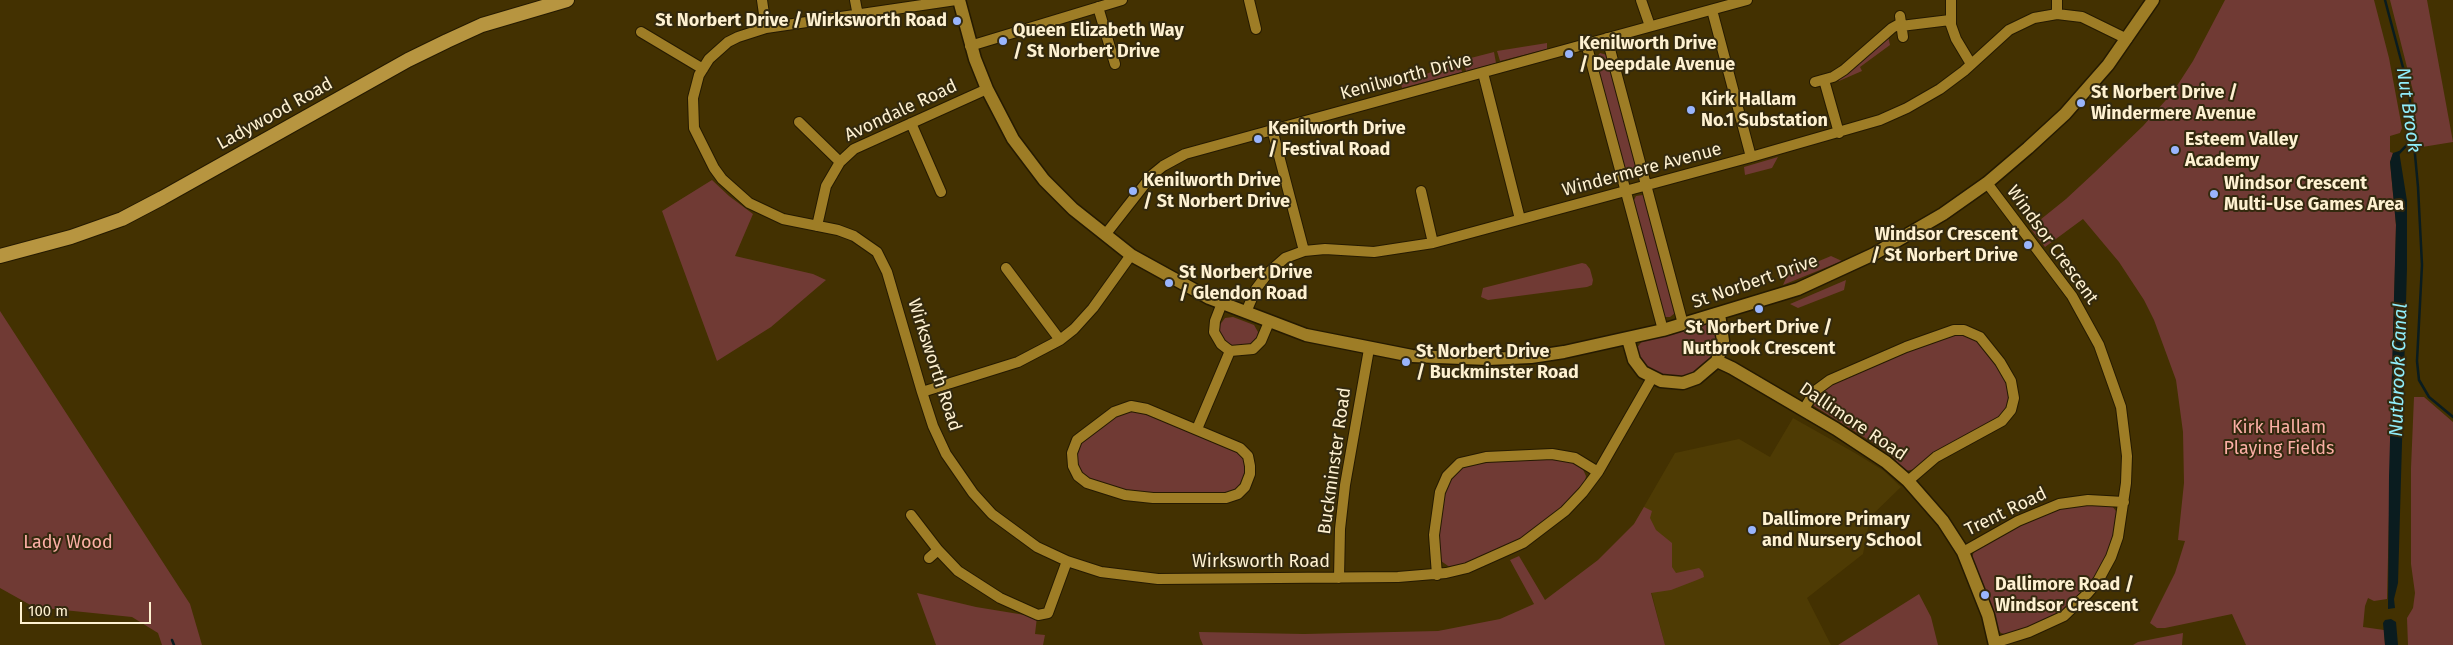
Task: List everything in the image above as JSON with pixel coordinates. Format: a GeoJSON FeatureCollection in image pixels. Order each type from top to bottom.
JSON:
{"type":"FeatureCollection","features":[{"type":"Feature","properties":{"kind":"main road","name":"Ladywood Road"},"geometry":{"type":"LineString","coordinates":[[0,256],[71,237],[122,219],[408,60],[482,25],[567,0]]}},
{"type":"Feature","properties":{"kind":"street"},"geometry":{"type":"LineString","coordinates":[[762,0],[766,28]]}},
{"type":"Feature","properties":{"kind":"street"},"geometry":{"type":"LineString","coordinates":[[856,0],[858,16]]}},
{"type":"Feature","properties":{"kind":"street","name":"Wirksworth Road"},"geometry":{"type":"LineString","coordinates":[[958,0],[752,31],[728,42],[709,59],[696,85],[693,113],[698,138],[714,168],[722,179],[749,203],[783,219],[854,236],[877,252],[882,261],[933,426],[946,454],[973,493],[992,514],[1037,547],[1067,561],[1101,572],[1143,578],[1339,578],[1437,575],[1486,561],[1523,543],[1565,511],[1598,472],[1652,378]]}},
{"type":"Feature","properties":{"kind":"street","name":"St Norbert Drive"},"geometry":{"type":"LineString","coordinates":[[958,0],[970,46],[987,89],[1013,139],[1044,180],[1073,209],[1131,255],[1176,282],[1222,303],[1306,335],[1412,356],[1488,359],[1531,357],[1628,339],[1663,330],[1798,289],[1874,254],[1943,214],[1987,183],[2065,114],[2127,40],[2153,0]]}},
{"type":"Feature","properties":{"kind":"street"},"geometry":{"type":"LineString","coordinates":[[970,46],[1122,0]]}},
{"type":"Feature","properties":{"kind":"street"},"geometry":{"type":"LineString","coordinates":[[1249,0],[1256,28]]}},
{"type":"Feature","properties":{"kind":"street"},"geometry":{"type":"LineString","coordinates":[[1641,0],[1650,26]]}},
{"type":"Feature","properties":{"kind":"street","name":"Kenilworth Drive"},"geometry":{"type":"LineString","coordinates":[[1104,235],[1134,195],[1163,166],[1185,154],[1747,0]]}},
{"type":"Feature","properties":{"kind":"street"},"geometry":{"type":"LineString","coordinates":[[1951,0],[1950,20],[1956,39],[1972,64]]}},
{"type":"Feature","properties":{"kind":"street"},"geometry":{"type":"LineString","coordinates":[[2056,0],[2057,14]]}},
{"type":"Feature","properties":{"kind":"street"},"geometry":{"type":"LineString","coordinates":[[1098,7],[1115,64]]}},
{"type":"Feature","properties":{"kind":"street"},"geometry":{"type":"LineString","coordinates":[[1712,10],[1751,157]]}},
{"type":"Feature","properties":{"kind":"street","name":"Windermere Avenue"},"geometry":{"type":"LineString","coordinates":[[1246,312],[1256,289],[1268,272],[1285,258],[1304,250],[1325,248],[1374,252],[1433,243],[1839,133],[1907,108],[1940,89],[1972,64],[2009,30],[2034,18],[2057,14],[2092,20],[2127,40]]}},
{"type":"Feature","properties":{"kind":"street"},"geometry":{"type":"LineString","coordinates":[[1839,133],[1820,81],[1833,77],[1852,64],[1892,28],[1901,25],[1950,20]]}},
{"type":"Feature","properties":{"kind":"street"},"geometry":{"type":"LineString","coordinates":[[641,32],[703,69]]}},
{"type":"Feature","properties":{"kind":"street"},"geometry":{"type":"LineString","coordinates":[[1607,38],[1683,324]]}},
{"type":"Feature","properties":{"kind":"street"},"geometry":{"type":"LineString","coordinates":[[1586,43],[1663,330]]}},
{"type":"Feature","properties":{"kind":"street"},"geometry":{"type":"LineString","coordinates":[[1483,73],[1520,219]]}},
{"type":"Feature","properties":{"kind":"street","name":"Avondale Road"},"geometry":{"type":"LineString","coordinates":[[817,226],[826,186],[840,162],[861,144],[987,89]]}},
{"type":"Feature","properties":{"kind":"street"},"geometry":{"type":"LineString","coordinates":[[800,122],[840,162]]}},
{"type":"Feature","properties":{"kind":"street"},"geometry":{"type":"LineString","coordinates":[[911,123],[941,192]]}},
{"type":"Feature","properties":{"kind":"street"},"geometry":{"type":"LineString","coordinates":[[1272,129],[1304,250]]}},
{"type":"Feature","properties":{"kind":"street","name":"Windsor Crescent"},"geometry":{"type":"LineString","coordinates":[[1987,183],[2072,296],[2105,358],[2121,407],[2126,437],[2124,502],[2118,537],[2111,557],[2087,594],[2064,616],[2050,624],[1994,644]]}},
{"type":"Feature","properties":{"kind":"street"},"geometry":{"type":"LineString","coordinates":[[1421,191],[1433,243]]}},
{"type":"Feature","properties":{"kind":"street"},"geometry":{"type":"LineString","coordinates":[[922,392],[1018,362],[1060,340],[1074,329],[1093,308],[1131,255]]}},
{"type":"Feature","properties":{"kind":"street"},"geometry":{"type":"LineString","coordinates":[[1006,268],[1060,340]]}},
{"type":"Feature","properties":{"kind":"street"},"geometry":{"type":"LineString","coordinates":[[1222,303],[1215,321],[1214,332],[1221,344],[1230,350],[1253,350],[1261,342],[1269,322]]}},
{"type":"Feature","properties":{"kind":"street"},"geometry":{"type":"LineString","coordinates":[[1628,339],[1634,360],[1643,372],[1652,378],[1682,383],[1704,373],[1717,361],[1723,341],[1719,314]]}},
{"type":"Feature","properties":{"kind":"street"},"geometry":{"type":"LineString","coordinates":[[1804,409],[1820,386],[1906,347],[1954,330],[1964,330],[1980,336],[2000,362],[2011,381],[2014,398],[2011,410],[2002,421],[1936,457],[1908,481]]}},
{"type":"Feature","properties":{"kind":"street","name":"Buckminster Road"},"geometry":{"type":"LineString","coordinates":[[1339,578],[1340,529],[1345,484],[1369,349]]}},
{"type":"Feature","properties":{"kind":"street"},"geometry":{"type":"LineString","coordinates":[[1197,429],[1230,350]]}},
{"type":"Feature","properties":{"kind":"street","name":"Dallimore Road"},"geometry":{"type":"LineString","coordinates":[[1717,361],[1804,409],[1878,456],[1908,481],[1943,521],[1963,552],[1988,615],[1994,644]]}},
{"type":"Feature","properties":{"kind":"street"},"geometry":{"type":"LineString","coordinates":[[1123,407],[1147,409],[1197,429],[1240,448],[1248,456],[1250,474],[1246,487],[1238,494],[1226,498],[1125,495],[1087,483],[1078,476],[1073,466],[1072,453],[1077,440],[1123,407]]}},
{"type":"Feature","properties":{"kind":"street"},"geometry":{"type":"LineString","coordinates":[[1437,575],[1434,535],[1440,492],[1447,476],[1460,463],[1486,457],[1552,454],[1575,458],[1598,472]]}},
{"type":"Feature","properties":{"kind":"street","name":"Trent Road"},"geometry":{"type":"LineString","coordinates":[[1963,552],[2018,521],[2059,504],[2088,500],[2124,502]]}},
{"type":"Feature","properties":{"kind":"street"},"geometry":{"type":"LineString","coordinates":[[911,515],[950,564],[974,583],[1021,608],[1044,616],[1052,605],[1067,561]]}},
{"type":"Feature","properties":{"kind":"street"},"geometry":{"type":"LineString","coordinates":[[929,558],[938,550]]}},
{"type":"Feature","properties":{"kind":"shaded area","name":"Dallimore Primary and Nursery School"},"geometry":{"type":"Polygon","coordinates":[[[1793,418],[1884,471],[1901,487],[1870,517],[1863,554],[1807,598],[1831,645],[1665,645],[1634,524],[1675,453],[1739,439],[1770,457],[1793,418]]]}},
{"type":"Feature","properties":{"kind":"green space","name":"Kirk Hallam Playing Fields"},"geometry":{"type":"Polygon","coordinates":[[[2225,0],[2374,0],[2389,58],[2402,128],[2400,133],[2390,136],[2390,152],[2393,153],[2390,162],[2396,225],[2387,599],[2374,601],[2368,598],[2365,606],[2363,627],[2384,630],[2385,645],[2246,645],[2232,614],[2165,628],[2157,628],[2150,623],[2175,573],[2185,541],[2178,540],[2184,483],[2183,432],[2176,380],[2154,320],[2144,300],[2119,262],[2083,219],[2045,247],[2030,228],[2094,173],[2143,126],[2173,92],[2193,61],[2225,0]]]}},
{"type":"Feature","properties":{"kind":"green space"},"geometry":{"type":"Polygon","coordinates":[[[2390,0],[2427,0],[2453,142],[2416,148],[2413,91],[2390,0]]]}},
{"type":"Feature","properties":{"kind":"green space"},"geometry":{"type":"Polygon","coordinates":[[[1888,36],[1890,45],[1860,67],[1862,71],[1839,81],[1838,78],[1844,76],[1888,36]]]}},
{"type":"Feature","properties":{"kind":"green space"},"geometry":{"type":"Polygon","coordinates":[[[1547,43],[1547,49],[1500,61],[1497,51],[1547,43]]]}},
{"type":"Feature","properties":{"kind":"green space"},"geometry":{"type":"Polygon","coordinates":[[[1494,52],[1496,63],[1466,71],[1463,60],[1494,52]]]}},
{"type":"Feature","properties":{"kind":"green space"},"geometry":{"type":"Polygon","coordinates":[[[1600,53],[1607,55],[1640,173],[1632,180],[1626,176],[1595,59],[1600,53]]]}},
{"type":"Feature","properties":{"kind":"green space"},"geometry":{"type":"Polygon","coordinates":[[[1459,61],[1462,72],[1402,88],[1401,84],[1459,61]]]}},
{"type":"Feature","properties":{"kind":"green space"},"geometry":{"type":"Polygon","coordinates":[[[1778,157],[1772,168],[1745,175],[1744,167],[1778,157]]]}},
{"type":"Feature","properties":{"kind":"green space"},"geometry":{"type":"Polygon","coordinates":[[[712,180],[753,214],[735,256],[813,274],[826,280],[771,327],[717,361],[662,211],[712,180]]]}},
{"type":"Feature","properties":{"kind":"green space"},"geometry":{"type":"Polygon","coordinates":[[[1643,195],[1646,198],[1675,313],[1670,317],[1664,317],[1633,202],[1636,196],[1643,195]]]}},
{"type":"Feature","properties":{"kind":"green space"},"geometry":{"type":"Polygon","coordinates":[[[1831,256],[1842,261],[1783,285],[1788,274],[1831,256]]]}},
{"type":"Feature","properties":{"kind":"green space"},"geometry":{"type":"Polygon","coordinates":[[[1582,263],[1586,264],[1590,269],[1593,280],[1592,285],[1587,287],[1488,300],[1481,297],[1483,288],[1582,263]]]}},
{"type":"Feature","properties":{"kind":"green space"},"geometry":{"type":"Polygon","coordinates":[[[1846,280],[1844,290],[1798,308],[1790,304],[1846,280]]]}},
{"type":"Feature","properties":{"kind":"green space","name":"Lady Wood"},"geometry":{"type":"Polygon","coordinates":[[[0,311],[190,604],[202,645],[162,645],[158,633],[132,617],[34,607],[0,588],[0,311]]]}},
{"type":"Feature","properties":{"kind":"green space"},"geometry":{"type":"Polygon","coordinates":[[[1233,317],[1254,325],[1258,332],[1257,338],[1250,345],[1232,346],[1226,343],[1219,331],[1219,326],[1225,318],[1233,317]]]}},
{"type":"Feature","properties":{"kind":"green space"},"geometry":{"type":"Polygon","coordinates":[[[1704,323],[1713,324],[1719,335],[1714,358],[1694,376],[1667,380],[1641,363],[1636,349],[1643,340],[1704,323]]]}},
{"type":"Feature","properties":{"kind":"green space"},"geometry":{"type":"Polygon","coordinates":[[[1954,333],[1973,337],[1990,353],[2010,386],[2010,401],[2004,414],[1915,469],[1906,471],[1901,468],[1894,458],[1875,444],[1814,406],[1813,400],[1817,393],[1834,381],[1954,333]]]}},
{"type":"Feature","properties":{"kind":"green space"},"geometry":{"type":"Polygon","coordinates":[[[2414,397],[2424,397],[2453,422],[2453,645],[2408,645],[2407,618],[2413,608],[2415,593],[2411,564],[2411,468],[2414,397]]]}},
{"type":"Feature","properties":{"kind":"green space"},"geometry":{"type":"Polygon","coordinates":[[[1123,410],[1139,410],[1234,448],[1244,458],[1247,468],[1244,481],[1234,491],[1226,494],[1142,494],[1095,483],[1077,469],[1076,451],[1080,442],[1123,410]]]}},
{"type":"Feature","properties":{"kind":"green space"},"geometry":{"type":"Polygon","coordinates":[[[1563,458],[1581,465],[1586,476],[1585,482],[1554,516],[1529,535],[1479,559],[1451,568],[1441,561],[1437,542],[1445,488],[1450,478],[1467,463],[1563,458]]]}},
{"type":"Feature","properties":{"kind":"green space"},"geometry":{"type":"Polygon","coordinates":[[[2073,503],[2112,506],[2116,511],[2118,517],[2108,553],[2093,579],[2063,612],[2047,621],[2008,635],[2001,633],[1997,629],[1972,558],[1975,548],[2013,527],[2073,503]]]}},
{"type":"Feature","properties":{"kind":"green space"},"geometry":{"type":"Polygon","coordinates":[[[1644,507],[1652,511],[1650,518],[1656,530],[1672,543],[1672,567],[1676,573],[1699,568],[1703,572],[1704,577],[1671,590],[1651,593],[1665,645],[1203,645],[1200,638],[1199,632],[1304,634],[1438,631],[1500,619],[1534,604],[1510,560],[1519,556],[1545,600],[1598,560],[1634,524],[1644,507]]]}},
{"type":"Feature","properties":{"kind":"green space"},"geometry":{"type":"Polygon","coordinates":[[[917,593],[976,607],[1037,617],[1035,634],[1045,635],[1043,645],[936,645],[917,593]]]}},
{"type":"Feature","properties":{"kind":"green space"},"geometry":{"type":"Polygon","coordinates":[[[1919,594],[1931,617],[1938,645],[1838,645],[1919,594]]]}},
{"type":"Feature","properties":{"kind":"green space"},"geometry":{"type":"Polygon","coordinates":[[[2183,633],[2182,645],[2133,645],[2138,642],[2183,633]]]}},
{"type":"Feature","properties":{"kind":"water"},"geometry":{"type":"Polygon","coordinates":[[[2399,151],[2407,201],[2407,268],[2398,583],[2394,599],[2395,608],[2388,609],[2389,476],[2396,225],[2390,162],[2393,153],[2399,151]]]}},
{"type":"Feature","properties":{"kind":"water"},"geometry":{"type":"Polygon","coordinates":[[[2391,619],[2396,622],[2398,645],[2385,645],[2383,623],[2385,620],[2391,619]]]}},
{"type":"Feature","properties":{"kind":"waterway","name":"Nut Brook"},"geometry":{"type":"LineString","coordinates":[[2385,0],[2409,90],[2418,187],[2422,265],[2417,361],[2419,380],[2429,397],[2453,417]]}},
{"type":"Feature","properties":{"kind":"waterway","name":"Nutbrook Canal"},"geometry":{"type":"LineString","coordinates":[[2398,154],[2413,139]]}},
{"type":"Feature","properties":{"kind":"waterway"},"geometry":{"type":"LineString","coordinates":[[172,640],[174,645]]}},
{"type":"Feature","properties":{"kind":"place","name":"St Norbert Drive / Wirksworth Road"},"geometry":{"type":"Point","coordinates":[957,21]}},
{"type":"Feature","properties":{"kind":"place","name":"Queen Elizabeth Way / St Norbert Drive"},"geometry":{"type":"Point","coordinates":[1003,41]}},
{"type":"Feature","properties":{"kind":"place","name":"Kenilworth Drive / Deepdale Avenue"},"geometry":{"type":"Point","coordinates":[1569,54]}},
{"type":"Feature","properties":{"kind":"place","name":"St Norbert Drive / Windermere Avenue"},"geometry":{"type":"Point","coordinates":[2081,103]}},
{"type":"Feature","properties":{"kind":"place","name":"Kirk Hallam No.1 Substation"},"geometry":{"type":"Point","coordinates":[1691,110]}},
{"type":"Feature","properties":{"kind":"place","name":"Kenilworth Drive / Festival Road"},"geometry":{"type":"Point","coordinates":[1258,139]}},
{"type":"Feature","properties":{"kind":"place","name":"Esteem Valley Academy"},"geometry":{"type":"Point","coordinates":[2175,150]}},
{"type":"Feature","properties":{"kind":"place","name":"Kenilworth Drive / St Norbert Drive"},"geometry":{"type":"Point","coordinates":[1133,191]}},
{"type":"Feature","properties":{"kind":"place","name":"Windsor Crescent Multi-Use Games Area"},"geometry":{"type":"Point","coordinates":[2214,194]}},
{"type":"Feature","properties":{"kind":"place","name":"Windsor Crescent / St Norbert Drive"},"geometry":{"type":"Point","coordinates":[2028,245]}},
{"type":"Feature","properties":{"kind":"place","name":"St Norbert Drive / Glendon Road"},"geometry":{"type":"Point","coordinates":[1169,283]}},
{"type":"Feature","properties":{"kind":"place","name":"St Norbert Drive / Nutbrook Crescent"},"geometry":{"type":"Point","coordinates":[1759,309]}},
{"type":"Feature","properties":{"kind":"place","name":"St Norbert Drive / Buckminster Road"},"geometry":{"type":"Point","coordinates":[1406,362]}},
{"type":"Feature","properties":{"kind":"place","name":"Dallimore Primary and Nursery School"},"geometry":{"type":"Point","coordinates":[1752,530]}},
{"type":"Feature","properties":{"kind":"place","name":"Dallimore Road / Windsor Crescent"},"geometry":{"type":"Point","coordinates":[1985,595]}}]}
